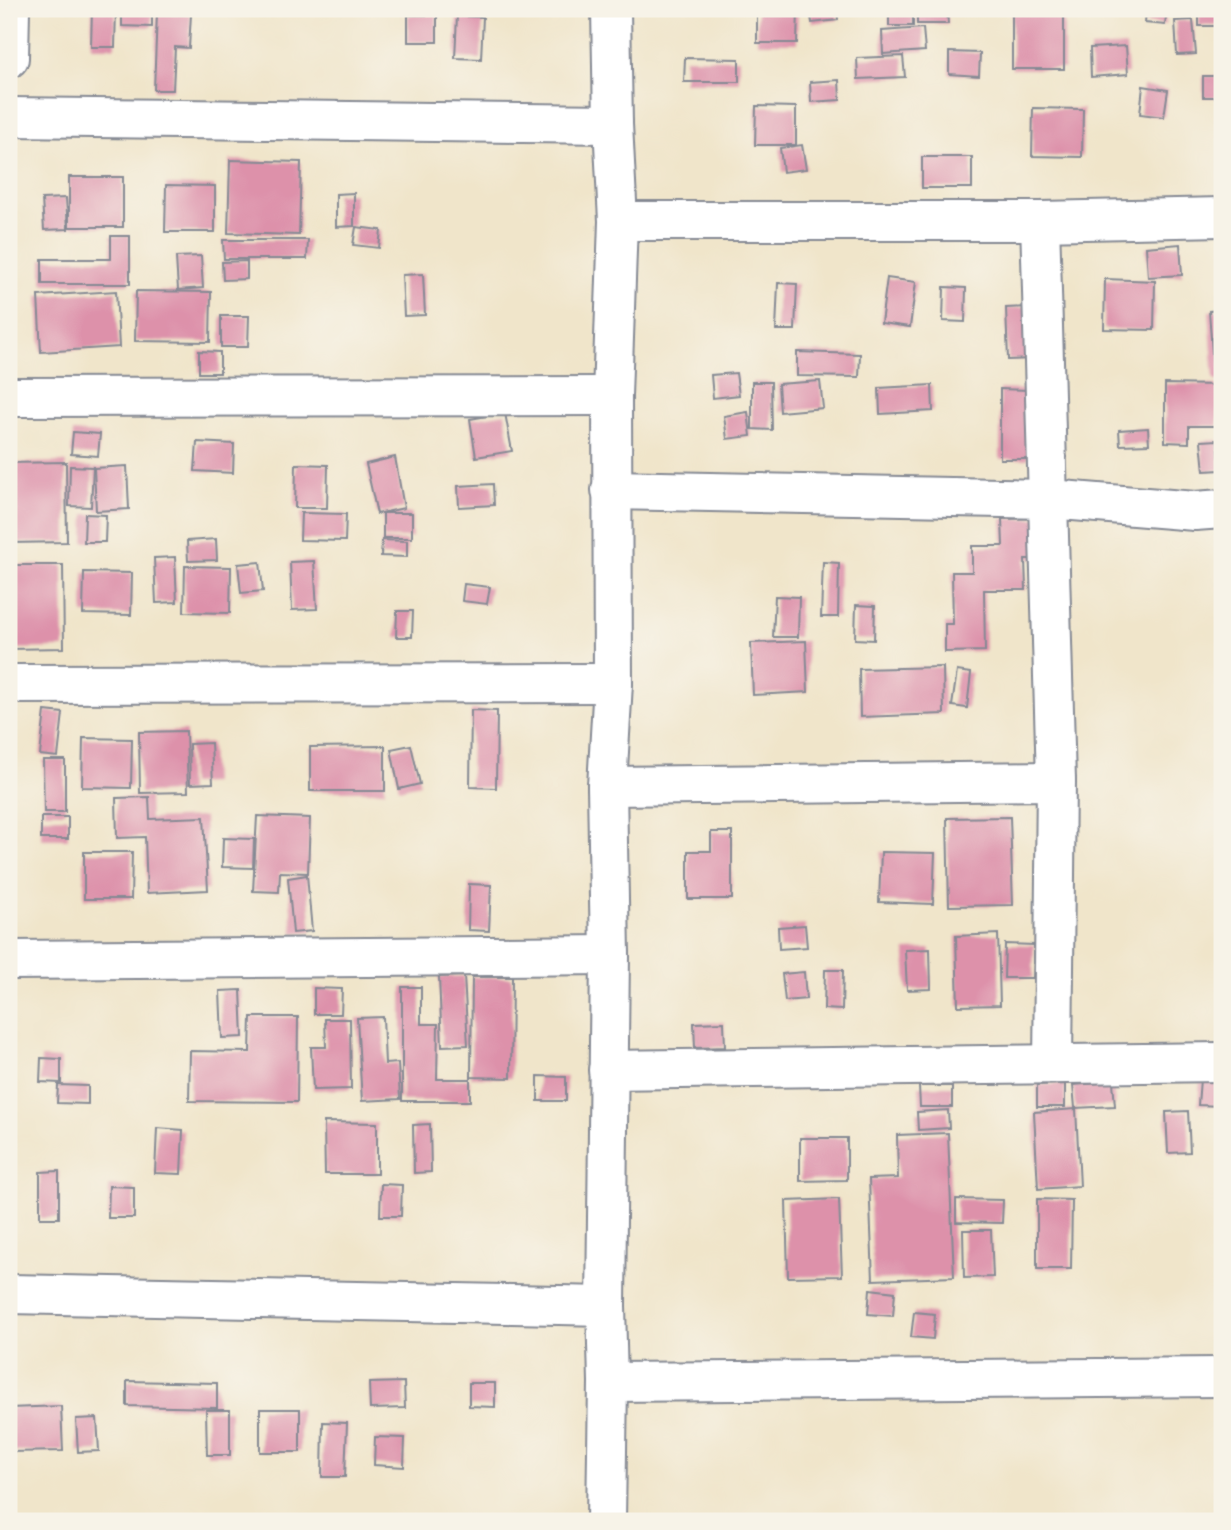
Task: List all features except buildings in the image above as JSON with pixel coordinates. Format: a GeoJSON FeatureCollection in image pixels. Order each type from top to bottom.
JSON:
{"type":"FeatureCollection","features":[{"type":"Feature","properties":{"kind":"street"},"geometry":{"type":"LineString","coordinates":[[9,58],[10,9]]}},
{"type":"Feature","properties":{"kind":"street"},"geometry":{"type":"LineString","coordinates":[[607,1521],[606,1306],[610,955],[607,786],[613,683],[611,396],[618,221],[611,9]]}},
{"type":"Feature","properties":{"kind":"street"},"geometry":{"type":"LineString","coordinates":[[9,117],[613,124]]}},
{"type":"Feature","properties":{"kind":"street"},"geometry":{"type":"LineString","coordinates":[[618,221],[1222,217]]}},
{"type":"Feature","properties":{"kind":"street"},"geometry":{"type":"LineString","coordinates":[[1040,220],[1056,781],[1053,1064]]}},
{"type":"Feature","properties":{"kind":"street"},"geometry":{"type":"LineString","coordinates":[[9,397],[611,396]]}},
{"type":"Feature","properties":{"kind":"street"},"geometry":{"type":"LineString","coordinates":[[611,490],[1049,499],[1195,511],[1222,509]]}},
{"type":"Feature","properties":{"kind":"street"},"geometry":{"type":"LineString","coordinates":[[9,684],[613,683]]}},
{"type":"Feature","properties":{"kind":"street"},"geometry":{"type":"LineString","coordinates":[[607,786],[1056,781]]}},
{"type":"Feature","properties":{"kind":"street"},"geometry":{"type":"LineString","coordinates":[[9,960],[610,955]]}},
{"type":"Feature","properties":{"kind":"street"},"geometry":{"type":"LineString","coordinates":[[608,1070],[1222,1062]]}},
{"type":"Feature","properties":{"kind":"street"},"geometry":{"type":"LineString","coordinates":[[9,1294],[606,1306]]}},
{"type":"Feature","properties":{"kind":"street"},"geometry":{"type":"LineString","coordinates":[[608,1382],[1222,1377]]}}]}
